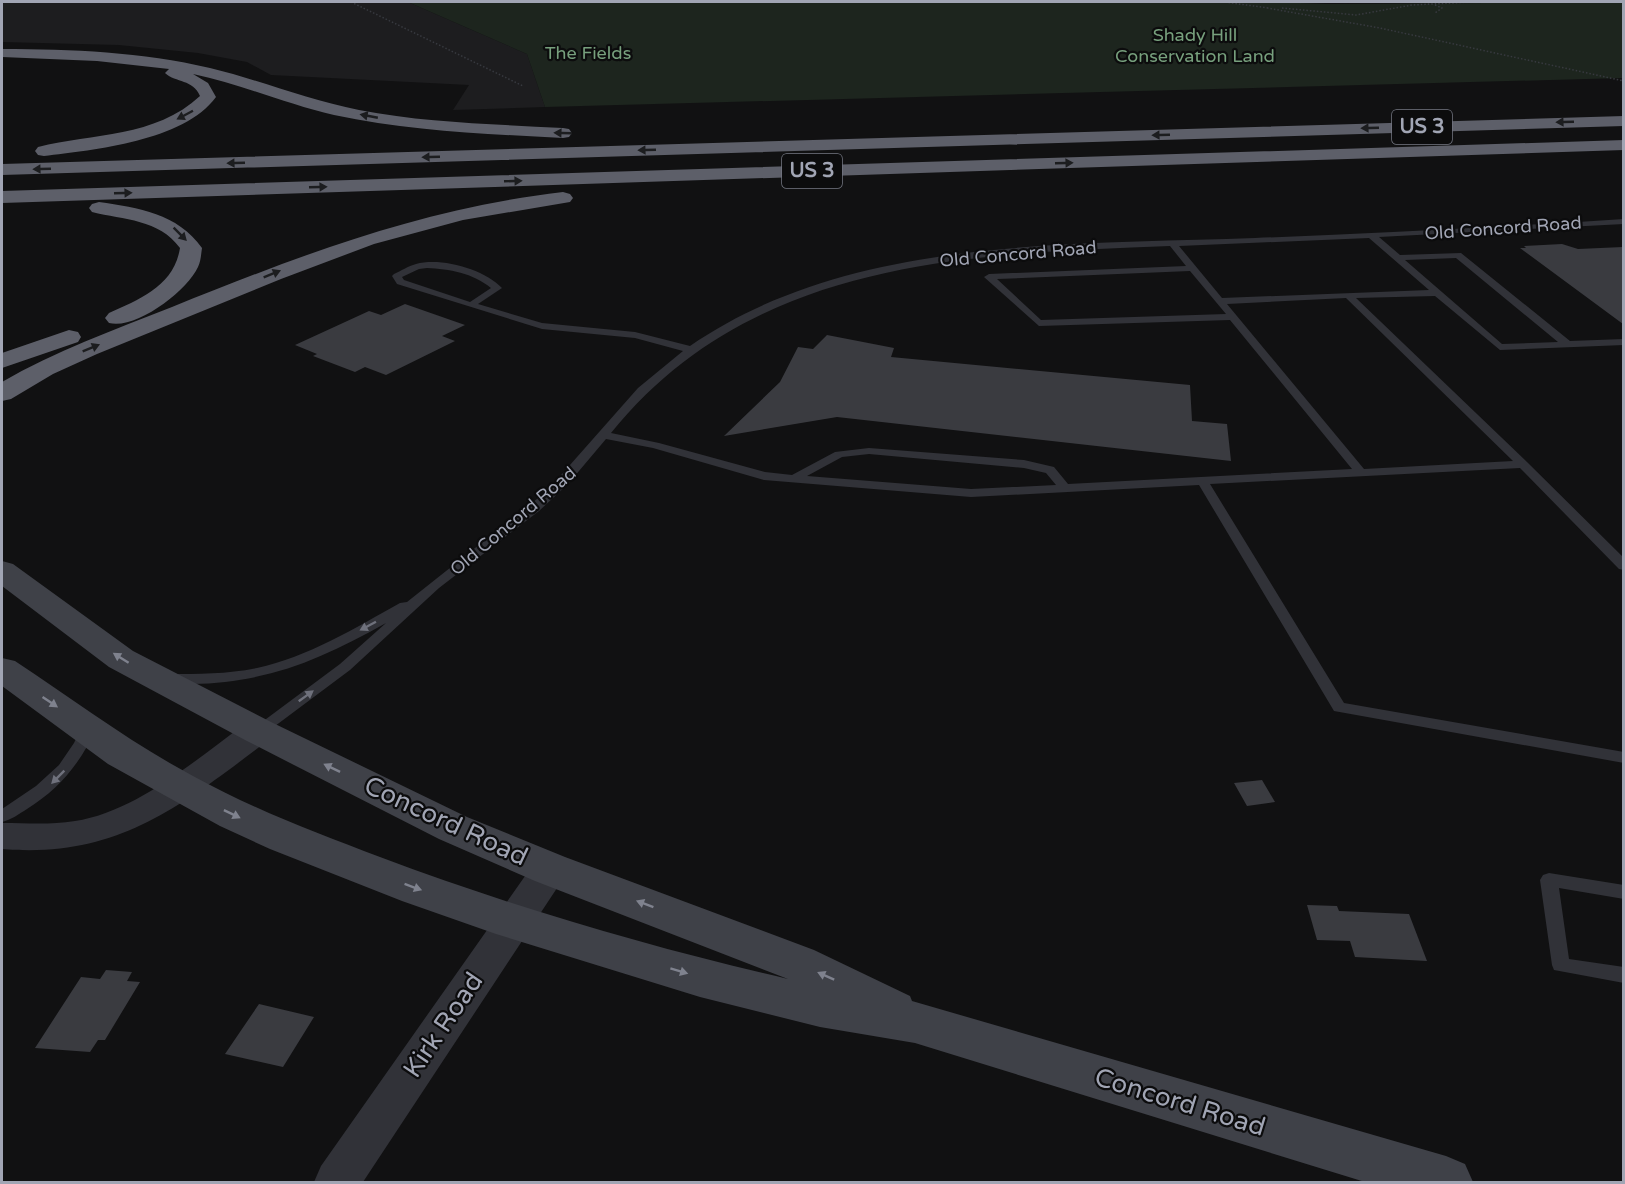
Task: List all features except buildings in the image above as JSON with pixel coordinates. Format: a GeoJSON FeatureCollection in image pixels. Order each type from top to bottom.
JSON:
{"type":"FeatureCollection","features":[{"type":"Feature","properties":{"kind":"highway"},"geometry":{"type":"LineString","coordinates":[[2,53],[107,58],[193,69],[330,109],[381,119],[447,126],[575,134]]}},
{"type":"Feature","properties":{"kind":"highway"},"geometry":{"type":"LineString","coordinates":[[2,58],[64,61],[170,72],[191,78],[205,87],[208,97],[201,107],[149,131],[105,142],[13,153]]}},
{"type":"Feature","properties":{"kind":"highway","name":"US 3"},"geometry":{"type":"LineString","coordinates":[[2,170],[1623,121]]}},
{"type":"Feature","properties":{"kind":"highway"},"geometry":{"type":"LineString","coordinates":[[610,135],[1042,138]]}},
{"type":"Feature","properties":{"kind":"highway","name":"US 3"},"geometry":{"type":"LineString","coordinates":[[2,197],[1623,145]]}},
{"type":"Feature","properties":{"kind":"highway"},"geometry":{"type":"LineString","coordinates":[[2,393],[53,364],[332,250],[461,213],[507,205],[597,195],[1036,164]]}},
{"type":"Feature","properties":{"kind":"highway"},"geometry":{"type":"LineString","coordinates":[[2,203],[93,207],[140,215],[172,226],[183,233],[191,248],[187,267],[175,282],[156,297],[104,324],[3,365]]}},
{"type":"Feature","properties":{"kind":"highway"},"geometry":{"type":"LineString","coordinates":[[3,365],[53,364]]}},
{"type":"Feature","properties":{"kind":"main road","name":"Concord Road"},"geometry":{"type":"LineString","coordinates":[[2,571],[92,639],[157,679],[453,828],[550,868],[798,963],[846,985],[915,1022]]}},
{"type":"Feature","properties":{"kind":"main road","name":"Concord Road"},"geometry":{"type":"LineString","coordinates":[[2,669],[122,754],[180,787],[234,815],[348,864],[512,921],[764,994],[820,1007],[915,1022],[1446,1182]]}},
{"type":"Feature","properties":{"kind":"street","name":"Old Concord Road"},"geometry":{"type":"LineString","coordinates":[[2,836],[63,837],[93,832],[120,823],[146,810],[258,731]]}},
{"type":"Feature","properties":{"kind":"street","name":"Kirk Road"},"geometry":{"type":"LineString","coordinates":[[337,1182],[550,868]]}},
{"type":"Feature","properties":{"kind":"lane","name":"Old Concord Road"},"geometry":{"type":"LineString","coordinates":[[258,731],[359,656],[420,598],[551,494],[641,392],[692,350],[739,321],[779,303],[844,281],[903,266],[983,253],[1372,236],[1623,221]]}},
{"type":"Feature","properties":{"kind":"lane"},"geometry":{"type":"LineString","coordinates":[[1372,236],[1500,347],[1623,342]]}},
{"type":"Feature","properties":{"kind":"lane"},"geometry":{"type":"LineString","coordinates":[[1173,244],[1361,473]]}},
{"type":"Feature","properties":{"kind":"lane"},"geometry":{"type":"LineString","coordinates":[[1398,258],[1458,255],[1567,344]]}},
{"type":"Feature","properties":{"kind":"lane"},"geometry":{"type":"LineString","coordinates":[[471,305],[497,288],[490,280],[439,264],[419,266],[397,276],[400,282],[471,305],[535,325],[649,338],[692,350]]}},
{"type":"Feature","properties":{"kind":"lane"},"geometry":{"type":"LineString","coordinates":[[1193,268],[989,277],[1039,323],[1233,317]]}},
{"type":"Feature","properties":{"kind":"lane"},"geometry":{"type":"LineString","coordinates":[[1220,301],[1438,293]]}},
{"type":"Feature","properties":{"kind":"lane"},"geometry":{"type":"LineString","coordinates":[[1348,295],[1523,464],[1623,566]]}},
{"type":"Feature","properties":{"kind":"lane"},"geometry":{"type":"LineString","coordinates":[[604,435],[655,446],[744,471],[794,479],[971,492],[1523,464]]}},
{"type":"Feature","properties":{"kind":"lane"},"geometry":{"type":"LineString","coordinates":[[794,479],[839,454],[869,451],[1024,464],[1050,470],[1065,489]]}},
{"type":"Feature","properties":{"kind":"lane"},"geometry":{"type":"LineString","coordinates":[[1203,482],[1338,707],[1623,758]]}},
{"type":"Feature","properties":{"kind":"lane","name":"Old Concord Road"},"geometry":{"type":"LineString","coordinates":[[157,679],[225,678],[258,673],[288,664],[321,650],[420,598]]}},
{"type":"Feature","properties":{"kind":"lane"},"geometry":{"type":"LineString","coordinates":[[2,816],[26,803],[69,766],[82,745],[88,728]]}},
{"type":"Feature","properties":{"kind":"lane"},"geometry":{"type":"LineString","coordinates":[[1623,892],[1549,880],[1561,965],[1623,975]]}},
{"type":"Feature","properties":{"kind":"path"},"geometry":{"type":"LineString","coordinates":[[351,2],[523,86]]}},
{"type":"Feature","properties":{"kind":"path"},"geometry":{"type":"LineString","coordinates":[[1225,2],[1336,20],[1623,81]]}},
{"type":"Feature","properties":{"kind":"path"},"geometry":{"type":"LineString","coordinates":[[1336,20],[1412,5],[1471,2]]}},
{"type":"Feature","properties":{"kind":"path"},"geometry":{"type":"LineString","coordinates":[[1434,4],[1442,8],[1435,13]]}},
{"type":"Feature","properties":{"kind":"path"},"geometry":{"type":"LineString","coordinates":[[1267,8],[1299,8],[1356,15]]}},
{"type":"Feature","properties":{"kind":"shaded area"},"geometry":{"type":"Polygon","coordinates":[[[2,2],[408,2],[527,54],[545,107],[453,110],[469,85],[271,75],[247,62],[198,53],[119,45],[2,42],[2,2]]]}},
{"type":"Feature","properties":{"kind":"green space","name":"The Fields"},"geometry":{"type":"Polygon","coordinates":[[[408,2],[1272,2],[1328,4],[1623,2],[1623,78],[545,107],[527,54],[408,2]]]}},
{"type":"Feature","properties":{"kind":"park label","name":"Shady Hill Conservation Land"},"geometry":{"type":"Point","coordinates":[1195,45]}}]}
